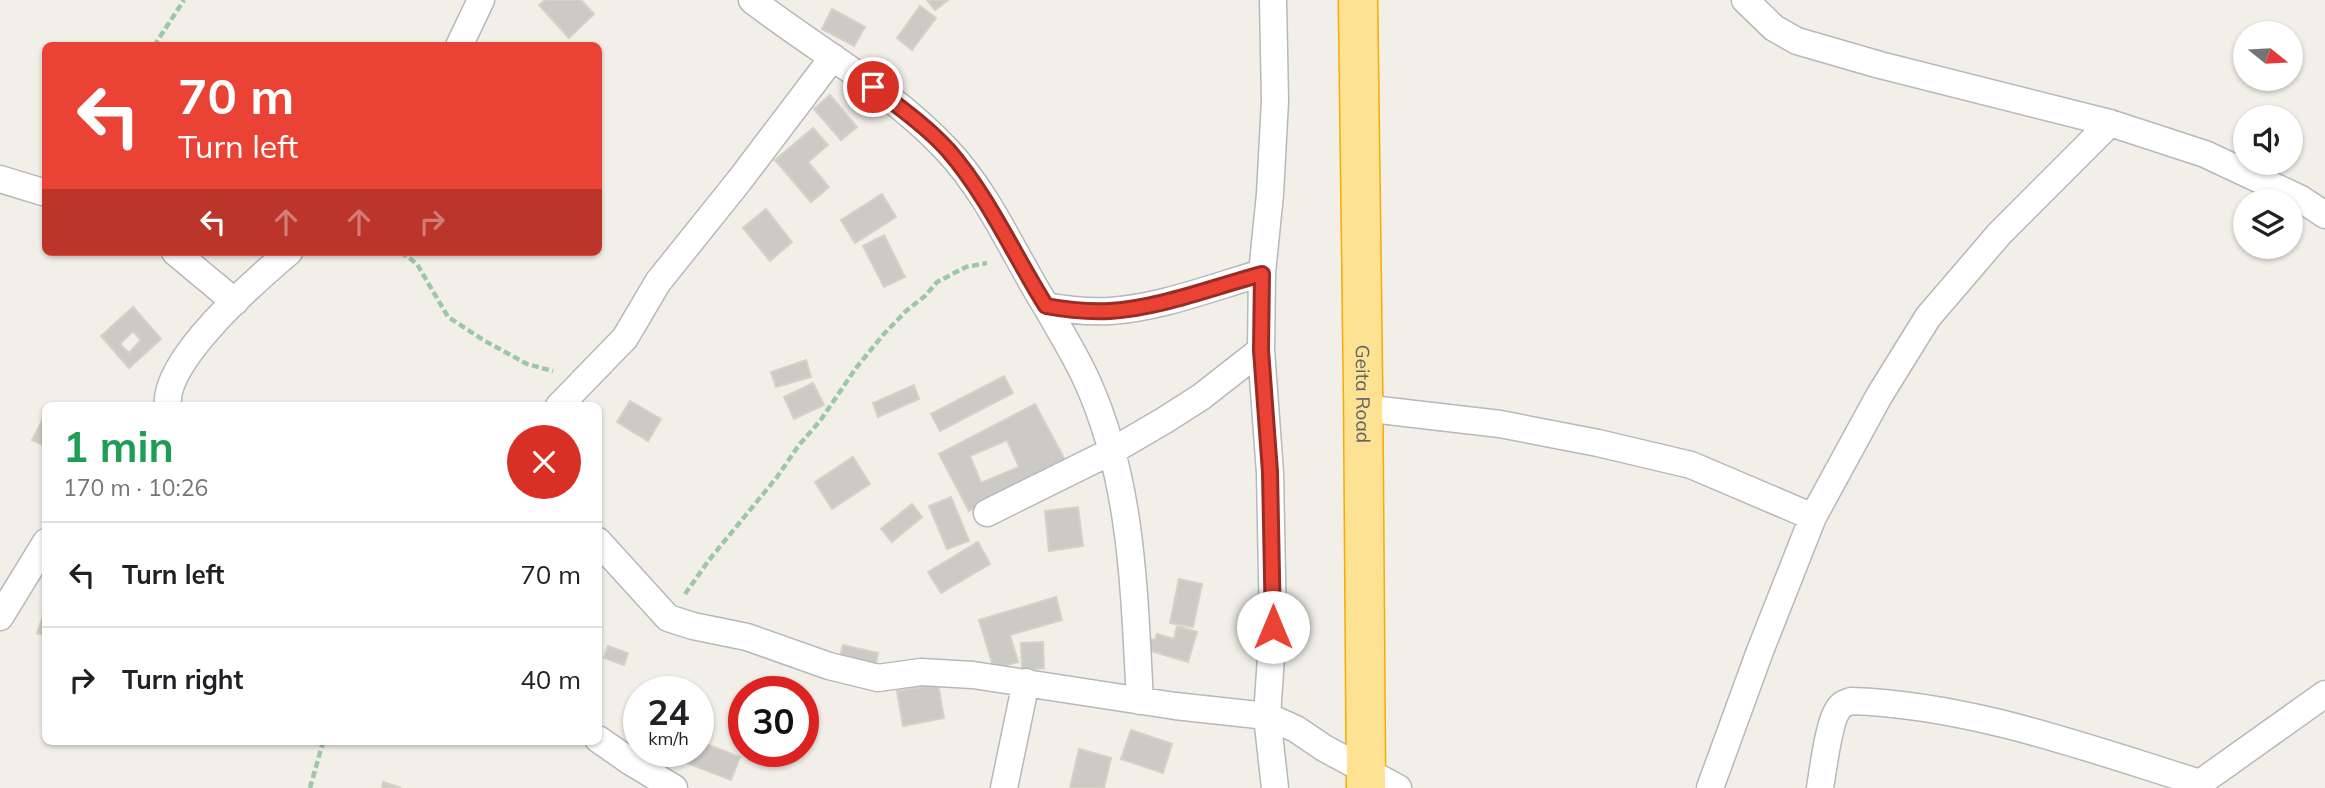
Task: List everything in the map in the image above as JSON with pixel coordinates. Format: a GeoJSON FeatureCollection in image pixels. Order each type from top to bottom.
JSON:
{"type":"FeatureCollection","features":[{"type":"Feature","properties":{"kind":"highway","name":"Geita Road"},"geometry":{"type":"LineString","coordinates":[[1358,0],[1363,408],[1377,782]]}},
{"type":"Feature","properties":{"kind":"street"},"geometry":{"type":"LineString","coordinates":[[461,42],[481,0]]}},
{"type":"Feature","properties":{"kind":"street"},"geometry":{"type":"LineString","coordinates":[[752,0],[914,118],[948,150],[985,201],[1046,306],[1087,382],[1112,451],[1128,522],[1140,701]]}},
{"type":"Feature","properties":{"kind":"street"},"geometry":{"type":"LineString","coordinates":[[1273,0],[1275,101],[1262,274],[1261,350],[1270,472],[1272,545],[1273,627],[1267,716],[1275,788]]}},
{"type":"Feature","properties":{"kind":"street"},"geometry":{"type":"LineString","coordinates":[[1745,0],[1774,28],[1797,41],[1880,65],[2110,123],[2205,154],[2301,199],[2325,215]]}},
{"type":"Feature","properties":{"kind":"street"},"geometry":{"type":"LineString","coordinates":[[563,402],[625,338],[658,282],[833,57]]}},
{"type":"Feature","properties":{"kind":"street"},"geometry":{"type":"LineString","coordinates":[[1710,788],[1778,603],[1814,517],[1879,396],[1928,317],[2000,233],[2110,123]]}},
{"type":"Feature","properties":{"kind":"street"},"geometry":{"type":"LineString","coordinates":[[0,179],[42,192]]}},
{"type":"Feature","properties":{"kind":"street"},"geometry":{"type":"LineString","coordinates":[[180,256],[235,302]]}},
{"type":"Feature","properties":{"kind":"street"},"geometry":{"type":"LineString","coordinates":[[168,402],[170,384],[180,365],[201,337],[285,256]]}},
{"type":"Feature","properties":{"kind":"street"},"geometry":{"type":"LineString","coordinates":[[1046,306],[1068,310],[1109,311],[1142,307],[1262,274]]}},
{"type":"Feature","properties":{"kind":"street"},"geometry":{"type":"LineString","coordinates":[[987,513],[1112,451],[1201,397],[1261,350]]}},
{"type":"Feature","properties":{"kind":"street"},"geometry":{"type":"LineString","coordinates":[[1363,408],[1500,424],[1691,465],[1814,517]]}},
{"type":"Feature","properties":{"kind":"street"},"geometry":{"type":"LineString","coordinates":[[602,545],[668,618],[693,626],[747,637],[830,666],[878,678],[937,672],[1267,716],[1296,729],[1377,782]]}},
{"type":"Feature","properties":{"kind":"street"},"geometry":{"type":"LineString","coordinates":[[0,617],[42,549]]}},
{"type":"Feature","properties":{"kind":"street"},"geometry":{"type":"LineString","coordinates":[[1004,788],[1026,682]]}},
{"type":"Feature","properties":{"kind":"street"},"geometry":{"type":"LineString","coordinates":[[1820,788],[1835,716],[1840,706],[1851,701],[1956,713],[2071,743],[2197,786],[2325,694]]}},
{"type":"Feature","properties":{"kind":"street"},"geometry":{"type":"LineString","coordinates":[[602,742],[674,788]]}},
{"type":"Feature","properties":{"kind":"path"},"geometry":{"type":"LineString","coordinates":[[157,42],[184,0]]}},
{"type":"Feature","properties":{"kind":"path"},"geometry":{"type":"LineString","coordinates":[[406,256],[416,264],[448,317],[527,364],[559,373],[583,384]]}},
{"type":"Feature","properties":{"kind":"path"},"geometry":{"type":"LineString","coordinates":[[668,618],[709,559],[761,498],[836,399],[856,368],[906,311],[937,282],[966,267],[994,261],[1023,270]]}},
{"type":"Feature","properties":{"kind":"path"},"geometry":{"type":"LineString","coordinates":[[310,788],[322,745]]}},
{"type":"Feature","properties":{"kind":"building"},"geometry":{"type":"Polygon","coordinates":[[[545,0],[581,0],[594,14],[569,38],[539,5],[545,0]]]}},
{"type":"Feature","properties":{"kind":"building"},"geometry":{"type":"Polygon","coordinates":[[[927,0],[948,0],[935,10],[927,0]]]}},
{"type":"Feature","properties":{"kind":"building"},"geometry":{"type":"Polygon","coordinates":[[[920,6],[936,18],[912,50],[897,38],[920,6]]]}},
{"type":"Feature","properties":{"kind":"building"},"geometry":{"type":"Polygon","coordinates":[[[832,9],[865,27],[854,46],[822,29],[832,9]]]}},
{"type":"Feature","properties":{"kind":"building"},"geometry":{"type":"Polygon","coordinates":[[[830,95],[857,127],[841,140],[814,109],[830,95]]]}},
{"type":"Feature","properties":{"kind":"building"},"geometry":{"type":"Polygon","coordinates":[[[813,128],[828,145],[808,162],[829,187],[811,202],[775,160],[813,128]]]}},
{"type":"Feature","properties":{"kind":"building"},"geometry":{"type":"Polygon","coordinates":[[[882,194],[896,217],[855,243],[841,220],[882,194]]]}},
{"type":"Feature","properties":{"kind":"building"},"geometry":{"type":"Polygon","coordinates":[[[766,209],[792,242],[770,261],[743,228],[766,209]]]}},
{"type":"Feature","properties":{"kind":"building"},"geometry":{"type":"Polygon","coordinates":[[[884,235],[905,277],[884,287],[863,246],[884,235]]]}},
{"type":"Feature","properties":{"kind":"building"},"geometry":{"type":"Polygon","coordinates":[[[133,307],[161,339],[129,368],[101,336],[133,307]],[[133,331],[120,344],[129,353],[141,340],[133,331]]]}},
{"type":"Feature","properties":{"kind":"building"},"geometry":{"type":"Polygon","coordinates":[[[806,360],[811,377],[776,387],[771,372],[806,360]]]}},
{"type":"Feature","properties":{"kind":"building"},"geometry":{"type":"Polygon","coordinates":[[[1004,376],[1013,393],[940,431],[931,414],[1004,376]]]}},
{"type":"Feature","properties":{"kind":"building"},"geometry":{"type":"Polygon","coordinates":[[[813,383],[824,405],[794,419],[784,397],[813,383]]]}},
{"type":"Feature","properties":{"kind":"building"},"geometry":{"type":"Polygon","coordinates":[[[914,385],[919,399],[878,417],[873,403],[914,385]]]}},
{"type":"Feature","properties":{"kind":"building"},"geometry":{"type":"Polygon","coordinates":[[[630,401],[661,419],[648,441],[617,422],[630,401]]]}},
{"type":"Feature","properties":{"kind":"building"},"geometry":{"type":"Polygon","coordinates":[[[1035,404],[1065,460],[969,511],[939,454],[1035,404]],[[1007,440],[970,456],[981,483],[1019,467],[1007,440]]]}},
{"type":"Feature","properties":{"kind":"building"},"geometry":{"type":"Polygon","coordinates":[[[42,421],[42,445],[32,440],[42,421]]]}},
{"type":"Feature","properties":{"kind":"building"},"geometry":{"type":"Polygon","coordinates":[[[853,457],[870,484],[832,509],[815,482],[853,457]]]}},
{"type":"Feature","properties":{"kind":"building"},"geometry":{"type":"Polygon","coordinates":[[[951,497],[969,541],[947,549],[929,506],[951,497]]]}},
{"type":"Feature","properties":{"kind":"building"},"geometry":{"type":"Polygon","coordinates":[[[912,504],[922,517],[892,542],[881,529],[912,504]]]}},
{"type":"Feature","properties":{"kind":"building"},"geometry":{"type":"Polygon","coordinates":[[[1078,507],[1083,546],[1049,551],[1045,511],[1078,507]]]}},
{"type":"Feature","properties":{"kind":"building"},"geometry":{"type":"Polygon","coordinates":[[[978,542],[990,564],[941,593],[928,572],[978,542]]]}},
{"type":"Feature","properties":{"kind":"building"},"geometry":{"type":"Polygon","coordinates":[[[1179,579],[1202,584],[1193,627],[1170,623],[1179,579]]]}},
{"type":"Feature","properties":{"kind":"building"},"geometry":{"type":"Polygon","coordinates":[[[1056,597],[1062,620],[1010,635],[1018,662],[994,669],[979,620],[1056,597]]]}},
{"type":"Feature","properties":{"kind":"building"},"geometry":{"type":"Polygon","coordinates":[[[42,619],[42,635],[37,633],[42,619]]]}},
{"type":"Feature","properties":{"kind":"building"},"geometry":{"type":"Polygon","coordinates":[[[1177,626],[1197,632],[1188,662],[1144,649],[1147,638],[1155,640],[1157,634],[1174,639],[1177,626]]]}},
{"type":"Feature","properties":{"kind":"building"},"geometry":{"type":"Polygon","coordinates":[[[1043,642],[1044,668],[1022,670],[1021,643],[1043,642]]]}},
{"type":"Feature","properties":{"kind":"building"},"geometry":{"type":"Polygon","coordinates":[[[843,645],[878,653],[875,669],[839,660],[843,645]]]}},
{"type":"Feature","properties":{"kind":"building"},"geometry":{"type":"Polygon","coordinates":[[[608,646],[628,653],[624,665],[604,658],[608,646]]]}},
{"type":"Feature","properties":{"kind":"building"},"geometry":{"type":"Polygon","coordinates":[[[938,684],[944,718],[903,726],[897,691],[938,684]]]}},
{"type":"Feature","properties":{"kind":"building"},"geometry":{"type":"Polygon","coordinates":[[[1131,730],[1172,744],[1163,773],[1121,759],[1131,730]]]}},
{"type":"Feature","properties":{"kind":"building"},"geometry":{"type":"Polygon","coordinates":[[[714,747],[728,752],[728,767],[736,767],[731,780],[697,767],[714,767],[714,747]]]}},
{"type":"Feature","properties":{"kind":"building"},"geometry":{"type":"Polygon","coordinates":[[[1079,749],[1111,758],[1104,788],[1070,788],[1079,749]]]}},
{"type":"Feature","properties":{"kind":"building"},"geometry":{"type":"Polygon","coordinates":[[[383,782],[401,788],[382,788],[383,782]]]}},
{"type":"Feature","properties":{"kind":"route"},"geometry":{"type":"LineString","coordinates":[[873,87],[914,118],[948,150],[985,201],[1046,306],[1068,310],[1109,311],[1142,307],[1262,274],[1261,350],[1270,472],[1273,627]]}}]}
